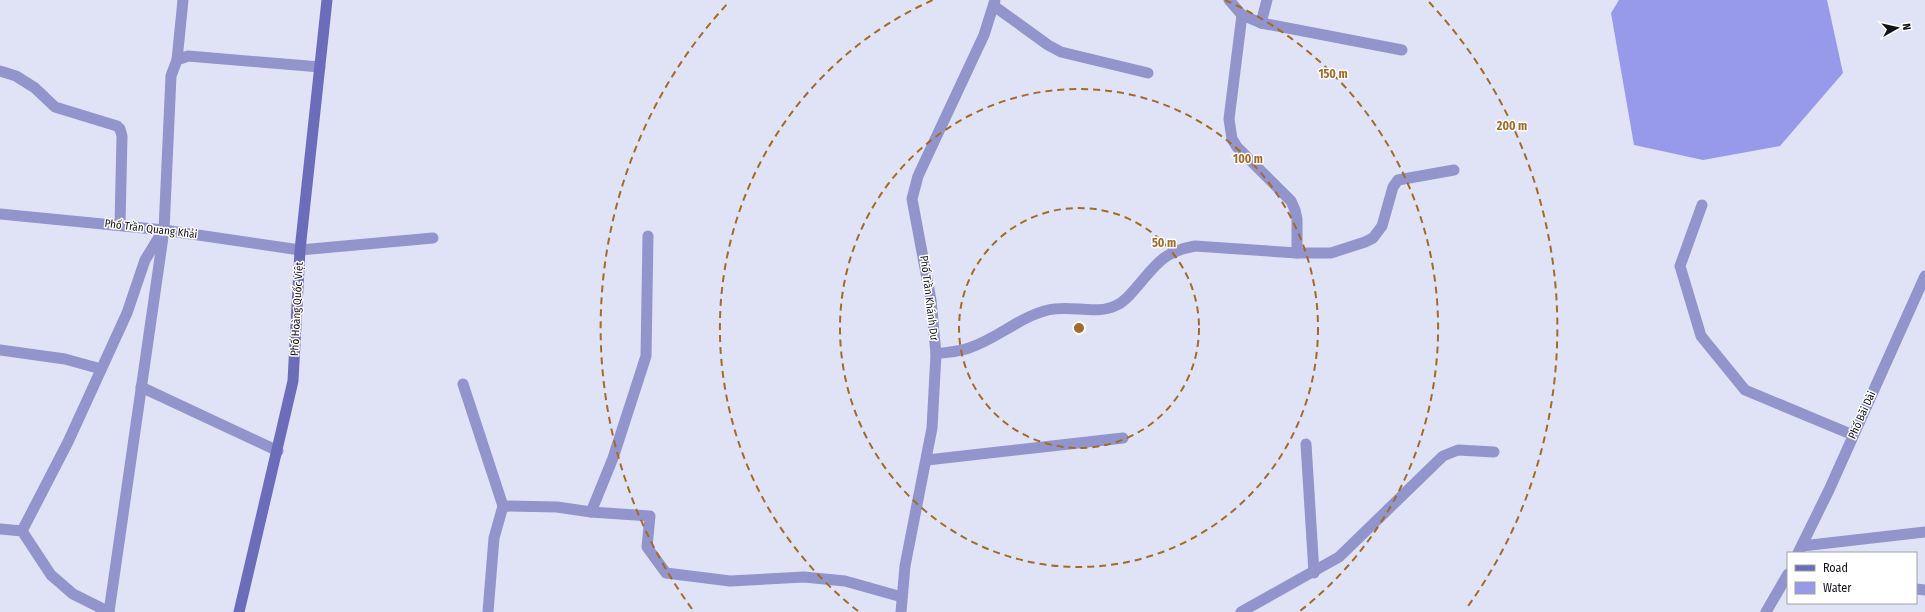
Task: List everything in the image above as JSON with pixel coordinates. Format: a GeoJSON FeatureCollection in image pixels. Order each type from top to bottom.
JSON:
{"type":"FeatureCollection","features":[{"type":"Feature","properties":{"kind":"main road","name":"Phố Hoàng Quốc Việt"},"geometry":{"type":"LineString","coordinates":[[239,612],[294,381],[300,250],[327,0]]}},
{"type":"Feature","properties":{"kind":"street"},"geometry":{"type":"LineString","coordinates":[[22,531],[51,575],[73,594],[109,612],[164,230],[171,76],[177,60],[183,0]]}},
{"type":"Feature","properties":{"kind":"street"},"geometry":{"type":"LineString","coordinates":[[1229,0],[1242,15],[1261,23],[1402,50]]}},
{"type":"Feature","properties":{"kind":"street"},"geometry":{"type":"LineString","coordinates":[[1261,23],[1267,0]]}},
{"type":"Feature","properties":{"kind":"street"},"geometry":{"type":"LineString","coordinates":[[995,3],[1048,45],[1061,52],[1074,57],[1148,73]]}},
{"type":"Feature","properties":{"kind":"street","name":"Phố Trần Khánh Dư"},"geometry":{"type":"LineString","coordinates":[[901,612],[905,566],[927,460],[932,428],[936,354],[931,300],[912,199],[918,176],[984,35],[995,3]]}},
{"type":"Feature","properties":{"kind":"street"},"geometry":{"type":"LineString","coordinates":[[1242,15],[1228,119],[1230,131],[1236,147],[1291,201],[1297,219],[1296,253]]}},
{"type":"Feature","properties":{"kind":"street"},"geometry":{"type":"LineString","coordinates":[[177,60],[188,56],[320,67]]}},
{"type":"Feature","properties":{"kind":"street"},"geometry":{"type":"LineString","coordinates":[[0,71],[16,76],[34,88],[55,107],[117,126],[120,129],[122,136],[120,225]]}},
{"type":"Feature","properties":{"kind":"street"},"geometry":{"type":"LineString","coordinates":[[936,354],[968,348],[1040,312],[1055,308],[1108,309],[1118,305],[1129,296],[1161,259],[1171,252],[1182,249],[1195,246],[1296,253],[1331,252],[1365,242],[1373,238],[1382,226],[1393,187],[1398,180],[1454,170]]}},
{"type":"Feature","properties":{"kind":"street"},"geometry":{"type":"LineString","coordinates":[[1702,205],[1680,266],[1701,336],[1745,390],[1852,435]]}},
{"type":"Feature","properties":{"kind":"street","name":"Phố Trần Quang Khải"},"geometry":{"type":"LineString","coordinates":[[0,214],[164,230],[300,250],[433,238]]}},
{"type":"Feature","properties":{"kind":"street"},"geometry":{"type":"LineString","coordinates":[[22,531],[68,442],[127,313],[145,260],[164,230]]}},
{"type":"Feature","properties":{"kind":"street"},"geometry":{"type":"LineString","coordinates":[[591,512],[613,458],[646,356],[648,236]]}},
{"type":"Feature","properties":{"kind":"street","name":"Phố Bãi Dài"},"geometry":{"type":"LineString","coordinates":[[1800,549],[1830,490],[1852,435],[1925,276]]}},
{"type":"Feature","properties":{"kind":"street"},"geometry":{"type":"LineString","coordinates":[[0,350],[66,359],[101,369]]}},
{"type":"Feature","properties":{"kind":"street"},"geometry":{"type":"LineString","coordinates":[[463,384],[503,506],[494,538],[488,612]]}},
{"type":"Feature","properties":{"kind":"street"},"geometry":{"type":"LineString","coordinates":[[141,387],[278,451]]}},
{"type":"Feature","properties":{"kind":"street"},"geometry":{"type":"LineString","coordinates":[[927,460],[1123,438]]}},
{"type":"Feature","properties":{"kind":"street"},"geometry":{"type":"LineString","coordinates":[[1306,444],[1314,573]]}},
{"type":"Feature","properties":{"kind":"street"},"geometry":{"type":"LineString","coordinates":[[1241,612],[1314,573],[1339,557],[1350,548],[1442,456],[1458,450],[1494,452]]}},
{"type":"Feature","properties":{"kind":"street"},"geometry":{"type":"LineString","coordinates":[[503,506],[557,507],[591,512],[650,516],[647,547],[666,573],[730,581],[804,577],[846,581],[902,596]]}},
{"type":"Feature","properties":{"kind":"street"},"geometry":{"type":"LineString","coordinates":[[0,529],[22,531]]}},
{"type":"Feature","properties":{"kind":"street"},"geometry":{"type":"LineString","coordinates":[[1800,549],[1925,532]]}},
{"type":"Feature","properties":{"kind":"street"},"geometry":{"type":"LineString","coordinates":[[1800,549],[1811,552]]}},
{"type":"Feature","properties":{"kind":"street"},"geometry":{"type":"LineString","coordinates":[[1766,612],[1787,576]]}},
{"type":"Feature","properties":{"kind":"water"},"geometry":{"type":"Polygon","coordinates":[[[1619,0],[1827,0],[1843,73],[1780,146],[1703,160],[1634,145],[1611,13],[1619,0]]]}}]}
